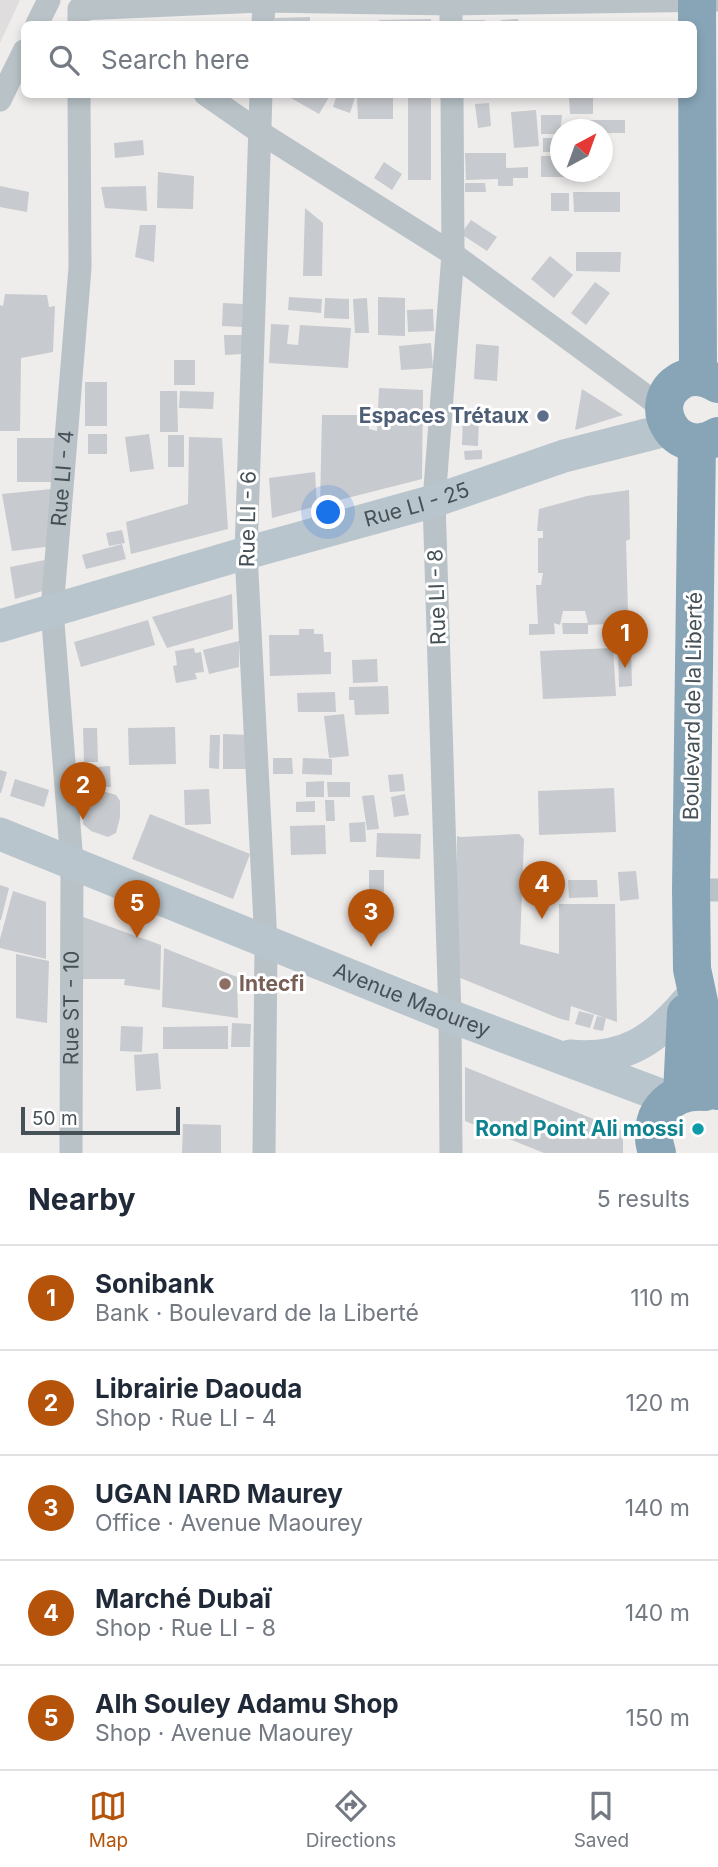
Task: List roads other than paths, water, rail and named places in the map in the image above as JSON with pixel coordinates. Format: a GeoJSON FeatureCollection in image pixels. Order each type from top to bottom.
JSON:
{"type":"FeatureCollection","features":[{"type":"Feature","properties":{"kind":"highway"},"geometry":{"type":"LineString","coordinates":[[687,429],[670,389],[687,378],[708,380],[697,0]]}},
{"type":"Feature","properties":{"kind":"highway","name":"Boulevard de la Liberté"},"geometry":{"type":"LineString","coordinates":[[676,1119],[690,985],[704,890],[687,429]]}},
{"type":"Feature","properties":{"kind":"main road","name":"Rue LI - 25"},"geometry":{"type":"LineString","coordinates":[[0,625],[434,501],[565,456],[687,429]]}},
{"type":"Feature","properties":{"kind":"main road","name":"Avenue Maourey"},"geometry":{"type":"LineString","coordinates":[[0,834],[266,943],[554,1055],[676,1119]]}},
{"type":"Feature","properties":{"kind":"main road"},"geometry":{"type":"LineString","coordinates":[[554,1055],[587,1058],[611,1055],[652,1037],[690,985]]}},
{"type":"Feature","properties":{"kind":"street"},"geometry":{"type":"LineString","coordinates":[[38,21],[49,0]]}},
{"type":"Feature","properties":{"kind":"street"},"geometry":{"type":"LineString","coordinates":[[76,11],[264,1],[451,9],[718,0]]}},
{"type":"Feature","properties":{"kind":"street"},"geometry":{"type":"LineString","coordinates":[[263,21],[264,1]]}},
{"type":"Feature","properties":{"kind":"street"},"geometry":{"type":"LineString","coordinates":[[76,11],[96,21]]}},
{"type":"Feature","properties":{"kind":"street"},"geometry":{"type":"LineString","coordinates":[[0,100],[21,57]]}},
{"type":"Feature","properties":{"kind":"street","name":"Rue LI - 4"},"geometry":{"type":"LineString","coordinates":[[72,863],[51,610],[80,268],[79,98]]}},
{"type":"Feature","properties":{"kind":"street"},"geometry":{"type":"LineString","coordinates":[[211,98],[453,254],[687,429]]}},
{"type":"Feature","properties":{"kind":"street","name":"Rue LI - 6"},"geometry":{"type":"LineString","coordinates":[[261,98],[246,553],[266,943],[264,1153]]}},
{"type":"Feature","properties":{"kind":"street","name":"Rue LI - 8"},"geometry":{"type":"LineString","coordinates":[[451,1153],[450,1016],[434,501],[453,254],[452,98]]}},
{"type":"Feature","properties":{"kind":"street","name":"Rue ST - 10"},"geometry":{"type":"LineString","coordinates":[[71,1153],[72,863]]}},
{"type":"Feature","properties":{"kind":"place","name":"Espaces Trétaux"},"geometry":{"type":"Point","coordinates":[543,416]}},
{"type":"Feature","properties":{"kind":"place","name":"Sonibank"},"geometry":{"type":"Point","coordinates":[625,668]}},
{"type":"Feature","properties":{"kind":"place","name":"Librairie Daouda"},"geometry":{"type":"Point","coordinates":[83,820]}},
{"type":"Feature","properties":{"kind":"place","name":"Marché Dubaï"},"geometry":{"type":"Point","coordinates":[542,919]}},
{"type":"Feature","properties":{"kind":"place","name":"Alh Souley Adamu Shop"},"geometry":{"type":"Point","coordinates":[137,938]}},
{"type":"Feature","properties":{"kind":"place","name":"UGAN IARD Maurey"},"geometry":{"type":"Point","coordinates":[371,947]}},
{"type":"Feature","properties":{"kind":"place","name":"Intecfi"},"geometry":{"type":"Point","coordinates":[225,984]}},
{"type":"Feature","properties":{"kind":"place","name":"Rond Point Ali mossi"},"geometry":{"type":"Point","coordinates":[698,1129]}}]}
